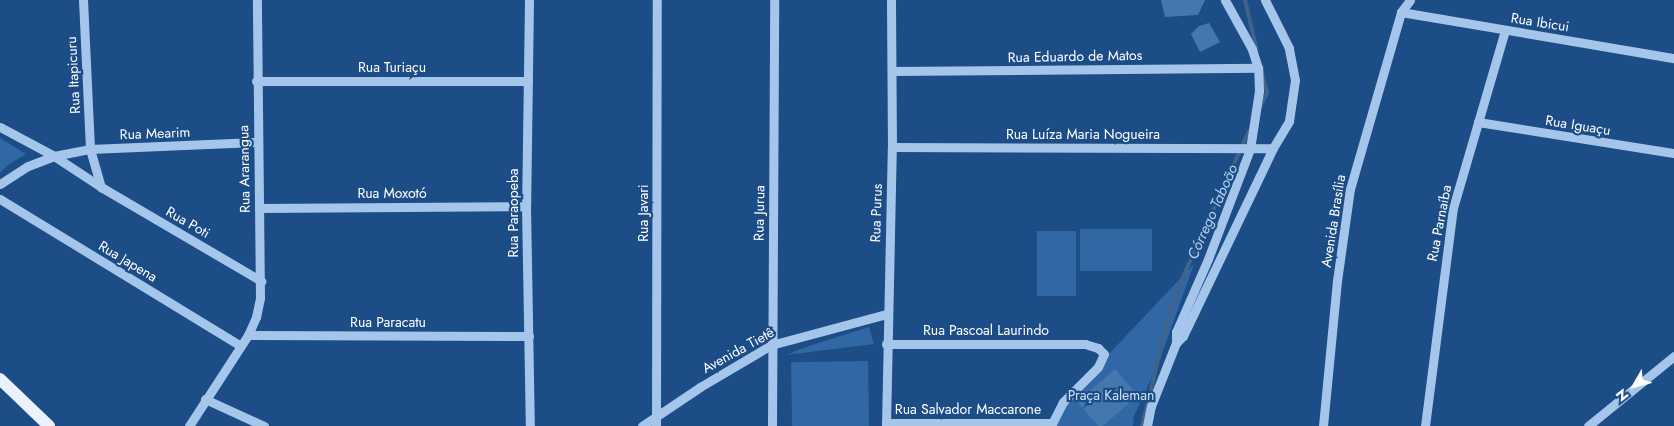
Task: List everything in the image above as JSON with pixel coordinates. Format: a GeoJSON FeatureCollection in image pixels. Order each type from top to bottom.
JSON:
{"type":"FeatureCollection","features":[{"type":"Feature","properties":{"kind":"main road"},"geometry":{"type":"LineString","coordinates":[[0,380],[49,426]]}},
{"type":"Feature","properties":{"kind":"street","name":"Rua Itapicuru"},"geometry":{"type":"LineString","coordinates":[[83,0],[90,149]]}},
{"type":"Feature","properties":{"kind":"street","name":"Rua Ararangua"},"geometry":{"type":"LineString","coordinates":[[188,426],[248,335],[256,317],[261,281],[256,81],[257,0]]}},
{"type":"Feature","properties":{"kind":"street","name":"Rua Paraopeba"},"geometry":{"type":"LineString","coordinates":[[529,0],[526,206],[530,426]]}},
{"type":"Feature","properties":{"kind":"street","name":"Rua Javari"},"geometry":{"type":"LineString","coordinates":[[656,426],[657,0]]}},
{"type":"Feature","properties":{"kind":"street","name":"Rua Jurua"},"geometry":{"type":"LineString","coordinates":[[772,426],[774,0]]}},
{"type":"Feature","properties":{"kind":"street","name":"Rua Purus"},"geometry":{"type":"LineString","coordinates":[[886,424],[886,344],[892,147],[891,0]]}},
{"type":"Feature","properties":{"kind":"street"},"geometry":{"type":"LineString","coordinates":[[1147,426],[1151,406],[1176,343],[1176,332],[1208,259],[1250,149],[1259,91],[1258,68],[1252,49],[1225,0]]}},
{"type":"Feature","properties":{"kind":"street"},"geometry":{"type":"LineString","coordinates":[[1176,343],[1183,336],[1273,148],[1289,121],[1295,80],[1289,48],[1265,0]]}},
{"type":"Feature","properties":{"kind":"street","name":"Avenida Brasília"},"geometry":{"type":"LineString","coordinates":[[1323,426],[1337,281],[1350,189],[1401,12],[1410,0]]}},
{"type":"Feature","properties":{"kind":"street","name":"Rua Ibicui"},"geometry":{"type":"LineString","coordinates":[[1401,12],[1674,58]]}},
{"type":"Feature","properties":{"kind":"street","name":"Rua Parnaíba"},"geometry":{"type":"LineString","coordinates":[[1426,426],[1452,217],[1505,30]]}},
{"type":"Feature","properties":{"kind":"street","name":"Rua Eduardo de Matos"},"geometry":{"type":"LineString","coordinates":[[892,71],[1258,68]]}},
{"type":"Feature","properties":{"kind":"street","name":"Rua Turiaçu"},"geometry":{"type":"LineString","coordinates":[[256,81],[528,81]]}},
{"type":"Feature","properties":{"kind":"street","name":"Rua Iguaçu"},"geometry":{"type":"LineString","coordinates":[[1478,122],[1674,153]]}},
{"type":"Feature","properties":{"kind":"street","name":"Rua Poti"},"geometry":{"type":"LineString","coordinates":[[0,127],[54,156],[101,187],[261,281]]}},
{"type":"Feature","properties":{"kind":"street","name":"Rua Mearim"},"geometry":{"type":"LineString","coordinates":[[0,184],[28,166],[54,156],[90,149],[258,142]]}},
{"type":"Feature","properties":{"kind":"street","name":"Rua Luíza Maria Nogueira"},"geometry":{"type":"LineString","coordinates":[[892,147],[1273,148]]}},
{"type":"Feature","properties":{"kind":"street"},"geometry":{"type":"LineString","coordinates":[[90,149],[101,187]]}},
{"type":"Feature","properties":{"kind":"street","name":"Rua Japena"},"geometry":{"type":"LineString","coordinates":[[0,199],[241,346]]}},
{"type":"Feature","properties":{"kind":"street","name":"Rua Moxotó"},"geometry":{"type":"LineString","coordinates":[[258,208],[526,206]]}},
{"type":"Feature","properties":{"kind":"street","name":"Avenida Tietê"},"geometry":{"type":"LineString","coordinates":[[642,426],[771,345],[887,314]]}},
{"type":"Feature","properties":{"kind":"street","name":"Rua Paracatu"},"geometry":{"type":"LineString","coordinates":[[248,335],[529,336]]}},
{"type":"Feature","properties":{"kind":"street","name":"Rua Pascoal Laurindo"},"geometry":{"type":"LineString","coordinates":[[886,344],[1085,344],[1098,348],[1104,354],[1098,367],[1063,402],[1051,425]]}},
{"type":"Feature","properties":{"kind":"street"},"geometry":{"type":"LineString","coordinates":[[1588,426],[1674,356]]}},
{"type":"Feature","properties":{"kind":"street"},"geometry":{"type":"LineString","coordinates":[[205,399],[264,426]]}},
{"type":"Feature","properties":{"kind":"street","name":"Rua Salvador Maccarone"},"geometry":{"type":"LineString","coordinates":[[886,424],[1051,425]]}},
{"type":"Feature","properties":{"kind":"green space"},"geometry":{"type":"Polygon","coordinates":[[[0,138],[26,154],[8,165],[0,173],[0,138]]]}},
{"type":"Feature","properties":{"kind":"green space"},"geometry":{"type":"Polygon","coordinates":[[[1080,229],[1152,229],[1152,271],[1080,271],[1080,229]]]}},
{"type":"Feature","properties":{"kind":"green space"},"geometry":{"type":"Polygon","coordinates":[[[1037,231],[1076,231],[1076,296],[1037,296],[1037,231]]]}},
{"type":"Feature","properties":{"kind":"green space","name":"Praça Kaleman"},"geometry":{"type":"Polygon","coordinates":[[[1194,264],[1159,362],[1134,416],[1133,426],[1013,426],[1051,423],[1071,394],[1194,264]]]}},
{"type":"Feature","properties":{"kind":"green space"},"geometry":{"type":"Polygon","coordinates":[[[869,327],[874,344],[786,355],[806,347],[869,327]]]}},
{"type":"Feature","properties":{"kind":"green space"},"geometry":{"type":"Polygon","coordinates":[[[868,361],[869,426],[792,426],[791,362],[868,361]]]}},
{"type":"Feature","properties":{"kind":"building"},"geometry":{"type":"Polygon","coordinates":[[[1161,0],[1205,0],[1198,15],[1165,17],[1161,0]]]}},
{"type":"Feature","properties":{"kind":"building"},"geometry":{"type":"Polygon","coordinates":[[[1209,23],[1220,42],[1200,52],[1191,34],[1199,26],[1209,23]]]}},
{"type":"Feature","properties":{"kind":"building"},"geometry":{"type":"Polygon","coordinates":[[[1115,369],[1138,395],[1103,426],[1098,426],[1077,402],[1115,369]]]}},
{"type":"Feature","properties":{"kind":"waterway","name":"Córrego Taboão"},"geometry":{"type":"LineString","coordinates":[[1245,0],[1257,51]]}},
{"type":"Feature","properties":{"kind":"waterway","name":"Córrego Taboão"},"geometry":{"type":"LineString","coordinates":[[1259,109],[1267,93],[1262,73]]}},
{"type":"Feature","properties":{"kind":"waterway","name":"Córrego Taboão"},"geometry":{"type":"LineString","coordinates":[[1142,426],[1173,299],[1249,131]]}}]}
